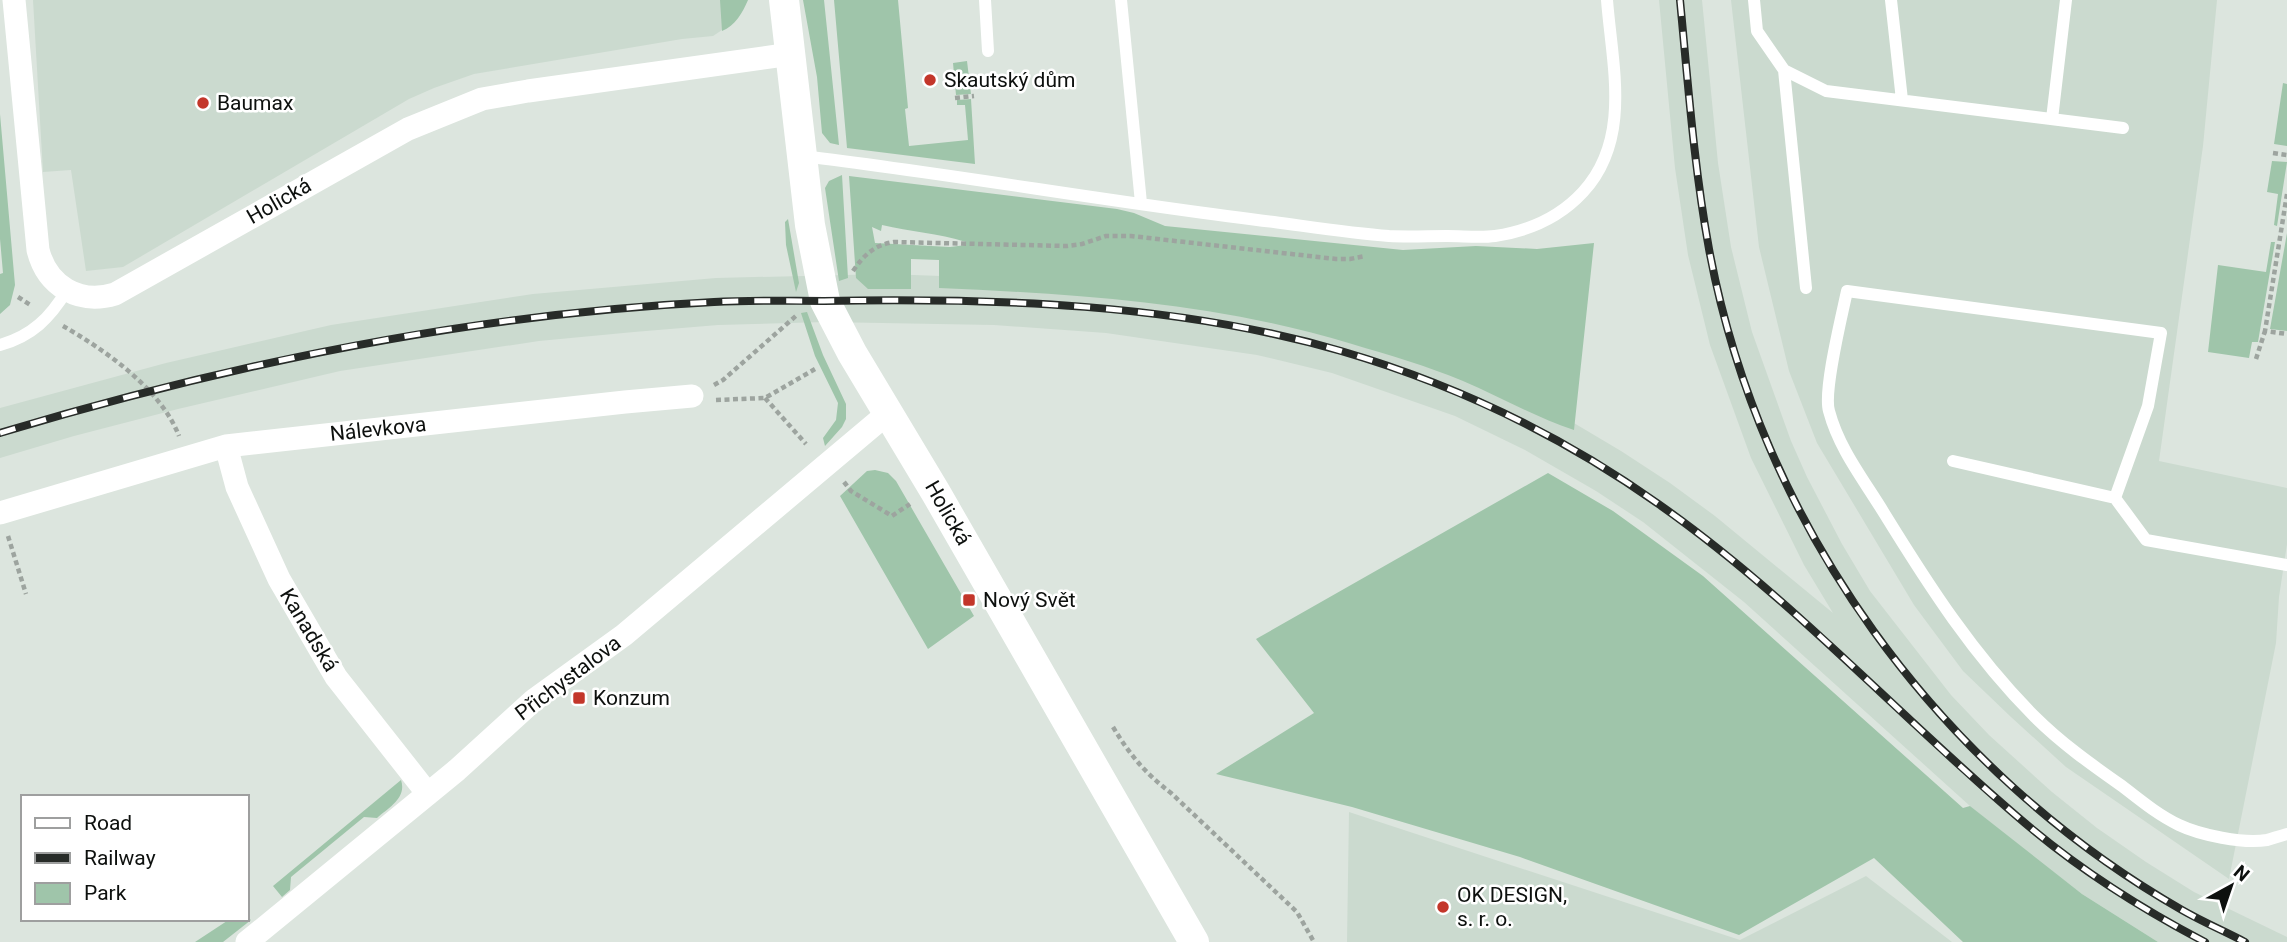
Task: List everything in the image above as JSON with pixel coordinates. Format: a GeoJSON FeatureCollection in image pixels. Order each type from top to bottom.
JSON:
{"type":"FeatureCollection","features":[{"type":"Feature","properties":{"kind":"street"},"geometry":{"type":"LineString","coordinates":[[14,0],[38,250],[43,268],[67,290]]}},
{"type":"Feature","properties":{"kind":"street","name":"Holická"},"geometry":{"type":"LineString","coordinates":[[784,0],[810,225],[825,301],[852,353],[936,493],[1194,942]]}},
{"type":"Feature","properties":{"kind":"street","name":"Holická"},"geometry":{"type":"LineString","coordinates":[[67,290],[91,298],[115,294],[380,144],[426,121],[482,99],[791,54]]}},
{"type":"Feature","properties":{"kind":"street","name":"Nálevkova"},"geometry":{"type":"LineString","coordinates":[[2,519],[226,446],[625,401],[692,396]]}},
{"type":"Feature","properties":{"kind":"street","name":"Přichystalova"},"geometry":{"type":"LineString","coordinates":[[247,942],[428,794],[534,701],[624,635],[888,413]]}},
{"type":"Feature","properties":{"kind":"street","name":"Kanadská"},"geometry":{"type":"LineString","coordinates":[[226,446],[237,487],[285,590],[336,677],[428,794]]}},
{"type":"Feature","properties":{"kind":"lane"},"geometry":{"type":"LineString","coordinates":[[985,0],[988,51]]}},
{"type":"Feature","properties":{"kind":"lane"},"geometry":{"type":"LineString","coordinates":[[1121,0],[1141,203]]}},
{"type":"Feature","properties":{"kind":"lane"},"geometry":{"type":"LineString","coordinates":[[803,156],[1224,216],[1381,235],[1493,236],[1535,226],[1554,215],[1583,192],[1604,162],[1611,144],[1616,105],[1607,0]]}},
{"type":"Feature","properties":{"kind":"lane"},"geometry":{"type":"LineString","coordinates":[[1754,0],[1757,31],[1784,70],[1826,91],[2123,128]]}},
{"type":"Feature","properties":{"kind":"lane"},"geometry":{"type":"LineString","coordinates":[[1891,0],[1902,100]]}},
{"type":"Feature","properties":{"kind":"lane"},"geometry":{"type":"LineString","coordinates":[[2052,119],[2066,0]]}},
{"type":"Feature","properties":{"kind":"lane"},"geometry":{"type":"LineString","coordinates":[[1784,70],[1806,288]]}},
{"type":"Feature","properties":{"kind":"lane"},"geometry":{"type":"LineString","coordinates":[[0,345],[29,333],[48,317],[67,290]]}},
{"type":"Feature","properties":{"kind":"lane"},"geometry":{"type":"LineString","coordinates":[[2115,498],[2148,406],[2161,333],[1847,291],[1831,376],[1828,408],[1844,449],[1918,568],[1956,625],[1993,673],[2036,718],[2066,744],[2134,795],[2180,825],[2199,832],[2252,841],[2287,834]]}},
{"type":"Feature","properties":{"kind":"lane"},"geometry":{"type":"LineString","coordinates":[[1953,461],[2115,498],[2146,540],[2287,565]]}},
{"type":"Feature","properties":{"kind":"path"},"geometry":{"type":"LineString","coordinates":[[955,98],[974,96]]}},
{"type":"Feature","properties":{"kind":"path"},"geometry":{"type":"LineString","coordinates":[[2273,153],[2287,155]]}},
{"type":"Feature","properties":{"kind":"path"},"geometry":{"type":"LineString","coordinates":[[2256,359],[2264,331],[2287,194]]}},
{"type":"Feature","properties":{"kind":"path"},"geometry":{"type":"LineString","coordinates":[[853,271],[876,246],[894,242],[1075,246],[1106,236],[1131,236],[1350,259],[1373,252],[1381,235]]}},
{"type":"Feature","properties":{"kind":"path"},"geometry":{"type":"LineString","coordinates":[[18,297],[78,334],[137,379],[160,402],[174,422],[187,457]]}},
{"type":"Feature","properties":{"kind":"path"},"geometry":{"type":"LineString","coordinates":[[692,396],[723,380],[797,315]]}},
{"type":"Feature","properties":{"kind":"path"},"geometry":{"type":"LineString","coordinates":[[2264,331],[2287,334]]}},
{"type":"Feature","properties":{"kind":"path"},"geometry":{"type":"LineString","coordinates":[[692,396],[702,400],[765,398],[816,369]]}},
{"type":"Feature","properties":{"kind":"path"},"geometry":{"type":"LineString","coordinates":[[765,398],[806,444]]}},
{"type":"Feature","properties":{"kind":"path"},"geometry":{"type":"LineString","coordinates":[[844,482],[851,491],[892,516],[914,501]]}},
{"type":"Feature","properties":{"kind":"path"},"geometry":{"type":"LineString","coordinates":[[2,519],[26,594]]}},
{"type":"Feature","properties":{"kind":"path"},"geometry":{"type":"LineString","coordinates":[[1113,727],[1132,757],[1152,778],[1297,912],[1314,942]]}},
{"type":"Feature","properties":{"kind":"shaded area"},"geometry":{"type":"Polygon","coordinates":[[[33,0],[748,0],[734,22],[713,36],[474,74],[434,88],[409,99],[123,267],[86,271],[71,170],[43,172],[33,0]]]}},
{"type":"Feature","properties":{"kind":"shaded area"},"geometry":{"type":"Polygon","coordinates":[[[1659,0],[1702,0],[1718,163],[1731,247],[1752,332],[1791,441],[1807,477],[1870,591],[1951,695],[1989,735],[2052,792],[2146,862],[2194,892],[2287,937],[2287,942],[2158,942],[2082,894],[2023,849],[1970,806],[1744,602],[1643,522],[1596,491],[1525,450],[1455,416],[1332,373],[1257,355],[1106,333],[994,325],[826,322],[718,325],[539,341],[340,371],[178,409],[0,458],[0,408],[166,363],[331,325],[533,294],[716,278],[886,274],[996,278],[1266,308],[1547,407],[1670,483],[1715,516],[1833,613],[1804,565],[1751,458],[1710,345],[1688,255],[1675,168],[1659,0]]]}},
{"type":"Feature","properties":{"kind":"shaded area"},"geometry":{"type":"Polygon","coordinates":[[[1731,0],[2217,0],[2203,146],[2159,461],[2287,488],[2287,544],[2276,643],[2229,879],[2066,767],[1963,671],[1914,605],[1817,443],[1789,371],[1759,247],[1731,0]]]}},
{"type":"Feature","properties":{"kind":"shaded area"},"geometry":{"type":"Polygon","coordinates":[[[1349,812],[1740,940],[1866,876],[1952,942],[1347,942],[1349,812]]]}},
{"type":"Feature","properties":{"kind":"green space"},"geometry":{"type":"Polygon","coordinates":[[[720,0],[748,0],[735,22],[722,31],[720,0]]]}},
{"type":"Feature","properties":{"kind":"green space"},"geometry":{"type":"Polygon","coordinates":[[[803,0],[824,0],[839,145],[830,143],[822,133],[817,77],[803,0]]]}},
{"type":"Feature","properties":{"kind":"green space"},"geometry":{"type":"Polygon","coordinates":[[[834,0],[898,0],[909,146],[968,140],[965,105],[957,105],[957,100],[971,99],[975,164],[847,148],[834,0]]]}},
{"type":"Feature","properties":{"kind":"green space"},"geometry":{"type":"Polygon","coordinates":[[[967,61],[971,94],[956,95],[953,63],[967,61]]]}},
{"type":"Feature","properties":{"kind":"green space"},"geometry":{"type":"Polygon","coordinates":[[[2283,83],[2287,84],[2287,146],[2274,144],[2283,83]]]}},
{"type":"Feature","properties":{"kind":"green space"},"geometry":{"type":"Polygon","coordinates":[[[0,114],[15,285],[10,305],[0,314],[0,274],[3,273],[0,239],[0,114]]]}},
{"type":"Feature","properties":{"kind":"green space"},"geometry":{"type":"Polygon","coordinates":[[[2272,161],[2287,162],[2277,226],[2274,225],[2278,194],[2267,192],[2272,161]]]}},
{"type":"Feature","properties":{"kind":"green space"},"geometry":{"type":"Polygon","coordinates":[[[842,175],[848,278],[839,281],[825,188],[829,181],[842,175]]]}},
{"type":"Feature","properties":{"kind":"green space"},"geometry":{"type":"Polygon","coordinates":[[[849,176],[1117,209],[1165,226],[1403,250],[1476,246],[1537,249],[1594,243],[1574,430],[1422,366],[1301,330],[1250,319],[1147,303],[939,288],[939,260],[911,259],[911,289],[868,289],[856,278],[849,176]],[[882,225],[881,231],[872,227],[875,243],[950,247],[966,245],[966,242],[956,239],[882,225]]]}},
{"type":"Feature","properties":{"kind":"green space"},"geometry":{"type":"Polygon","coordinates":[[[788,219],[799,283],[796,292],[786,245],[785,222],[788,219]]]}},
{"type":"Feature","properties":{"kind":"green space"},"geometry":{"type":"Polygon","coordinates":[[[2287,233],[2287,331],[2270,329],[2287,233]]]}},
{"type":"Feature","properties":{"kind":"green space"},"geometry":{"type":"Polygon","coordinates":[[[2271,242],[2275,242],[2258,342],[2252,342],[2249,358],[2208,352],[2218,265],[2266,272],[2271,242]]]}},
{"type":"Feature","properties":{"kind":"green space"},"geometry":{"type":"Polygon","coordinates":[[[807,312],[846,404],[846,419],[842,427],[825,446],[823,438],[836,420],[838,403],[815,356],[801,313],[807,312]]]}},
{"type":"Feature","properties":{"kind":"green space"},"geometry":{"type":"Polygon","coordinates":[[[867,471],[888,473],[896,481],[974,616],[928,649],[840,496],[867,471]]]}},
{"type":"Feature","properties":{"kind":"green space"},"geometry":{"type":"Polygon","coordinates":[[[1548,473],[1613,511],[1703,576],[1963,808],[1970,806],[2082,894],[2158,942],[1963,942],[1874,858],[1739,935],[1520,857],[1352,807],[1216,774],[1314,713],[1256,639],[1548,473]]]}},
{"type":"Feature","properties":{"kind":"green space"},"geometry":{"type":"Polygon","coordinates":[[[401,780],[401,792],[391,806],[377,818],[364,817],[291,877],[290,890],[282,897],[273,886],[401,780]]]}},
{"type":"Feature","properties":{"kind":"green space"},"geometry":{"type":"Polygon","coordinates":[[[248,918],[251,920],[223,942],[195,942],[227,921],[248,921],[248,918]]]}},
{"type":"Feature","properties":{"kind":"railway"},"geometry":{"type":"LineString","coordinates":[[1680,0],[1699,187],[1709,249],[1734,351],[1770,449],[1817,543],[1873,631],[1939,713],[2013,787],[2094,853],[2182,910],[2245,942]]}},
{"type":"Feature","properties":{"kind":"railway"},"geometry":{"type":"LineString","coordinates":[[0,433],[176,385],[353,346],[443,330],[623,308],[755,301],[1019,303],[1150,313],[1278,335],[1341,351],[1425,379],[1545,434],[1620,478],[1707,540],[1755,579],[1985,788],[2052,845],[2115,890],[2205,942]]}},
{"type":"Feature","properties":{"kind":"place","name":"Skautský dům"},"geometry":{"type":"Point","coordinates":[930,80]}},
{"type":"Feature","properties":{"kind":"place","name":"Baumax"},"geometry":{"type":"Point","coordinates":[203,103]}},
{"type":"Feature","properties":{"kind":"place","name":"Nový Svět"},"geometry":{"type":"Point","coordinates":[969,600]}},
{"type":"Feature","properties":{"kind":"place","name":"Konzum"},"geometry":{"type":"Point","coordinates":[579,698]}},
{"type":"Feature","properties":{"kind":"place","name":"OK DESIGN, s. r. o."},"geometry":{"type":"Point","coordinates":[1443,907]}}]}
